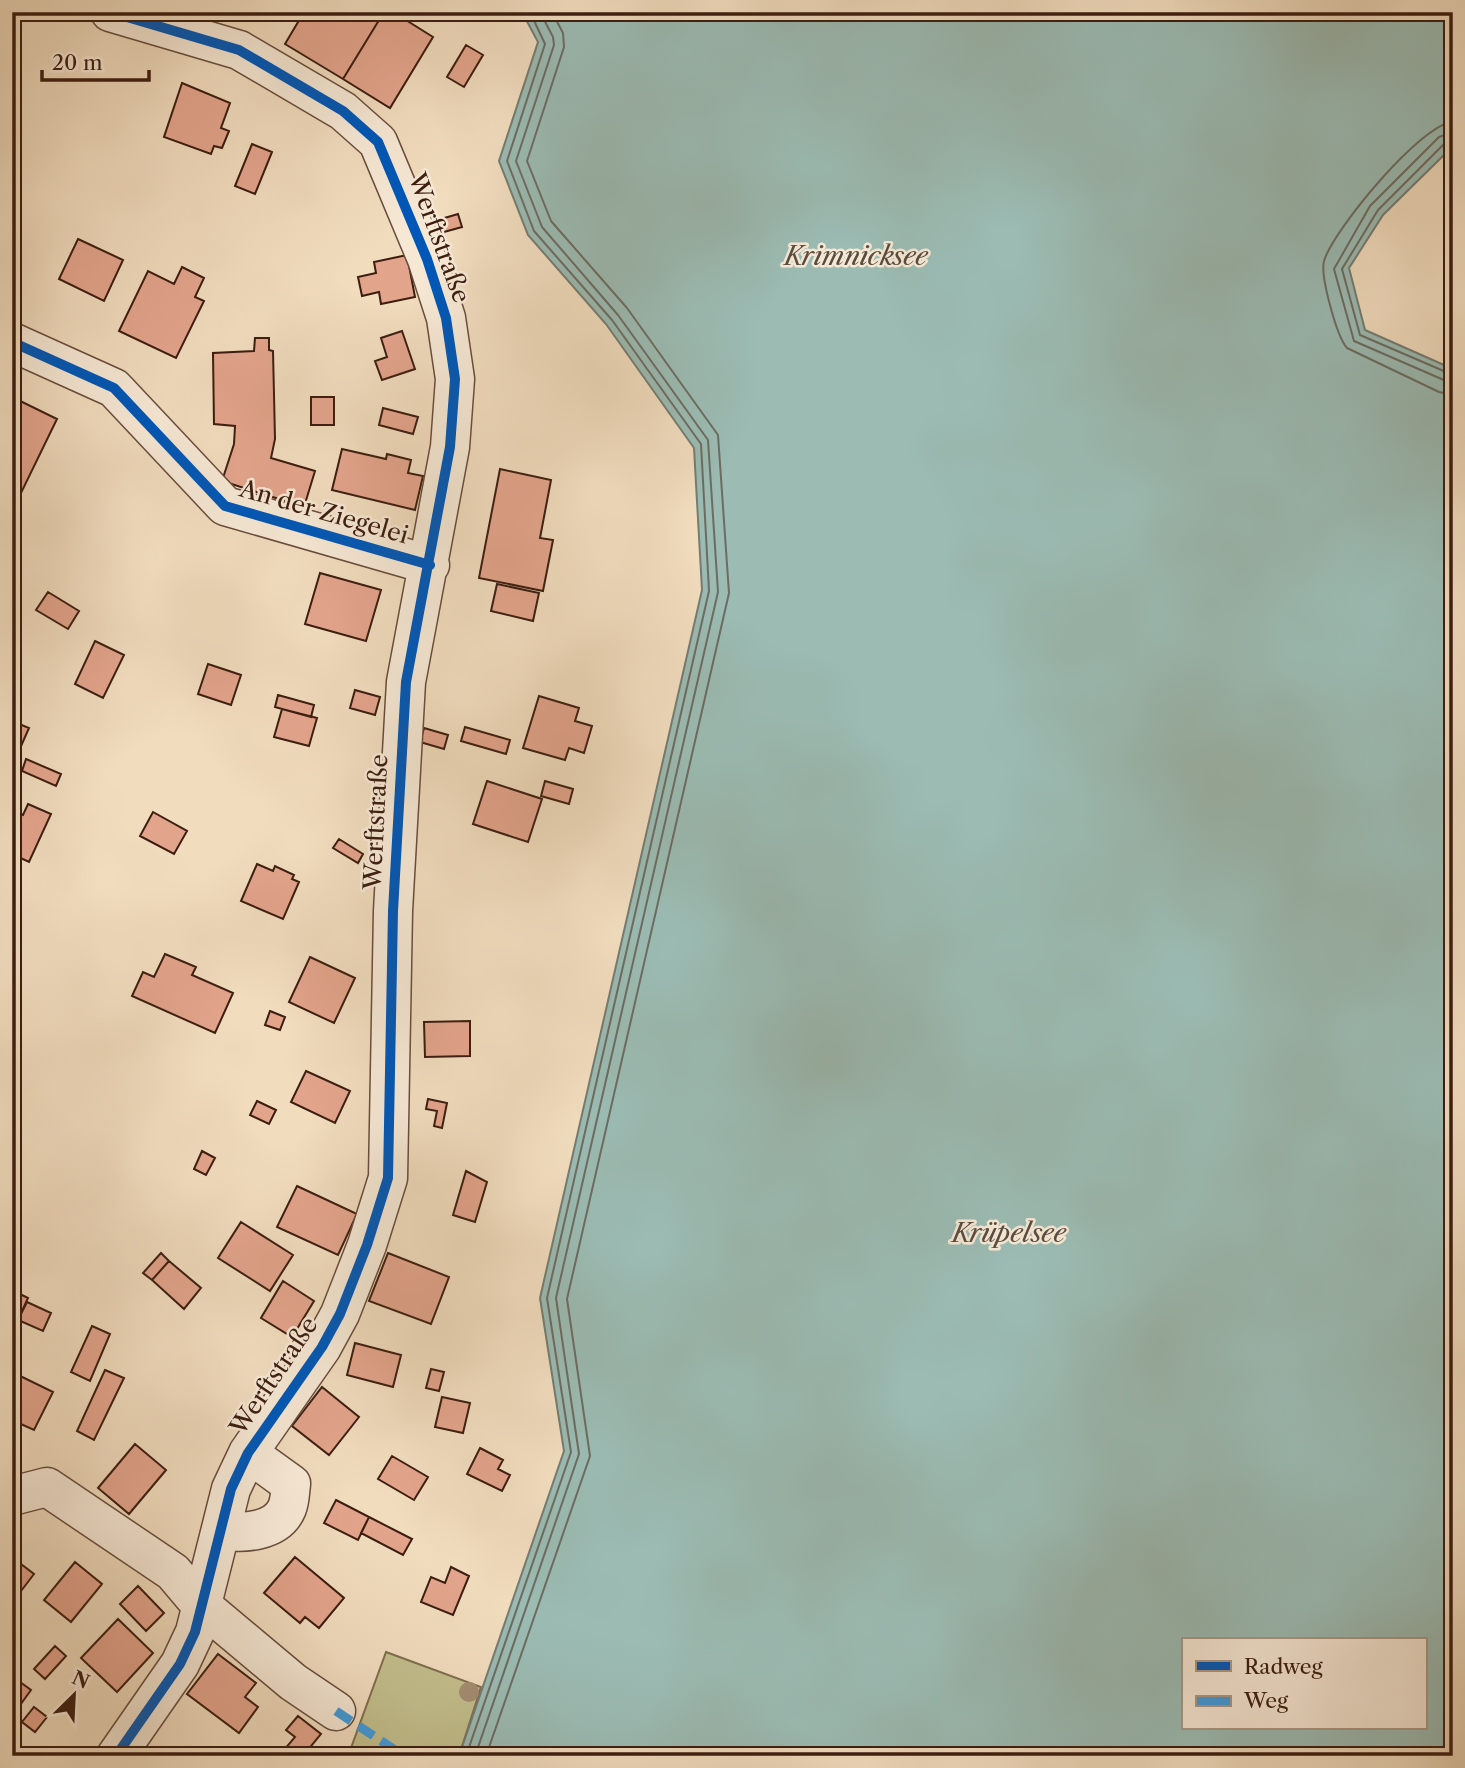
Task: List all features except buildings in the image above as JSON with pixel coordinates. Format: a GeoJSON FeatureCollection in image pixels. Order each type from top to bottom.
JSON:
{"type":"FeatureCollection","features":[{"type":"Feature","properties":{"kind":"street","name":"Werftstraße"},"geometry":{"type":"LineString","coordinates":[[110,12],[239,50],[343,111],[379,142],[427,259],[446,318],[455,379],[450,447],[407,682],[400,765],[392,935],[388,1178],[368,1245],[340,1314],[321,1347],[248,1453],[231,1489],[195,1632],[180,1664],[116,1756]]}},
{"type":"Feature","properties":{"kind":"street","name":"An der Ziegelei"},"geometry":{"type":"LineString","coordinates":[[12,342],[114,388],[225,506],[430,565]]}},
{"type":"Feature","properties":{"kind":"street"},"geometry":{"type":"LineString","coordinates":[[221,1530],[241,1533],[270,1526],[287,1509],[291,1484],[248,1453]]}},
{"type":"Feature","properties":{"kind":"street"},"geometry":{"type":"LineString","coordinates":[[12,1496],[47,1487],[173,1572],[200,1604],[293,1682],[336,1711]]}},
{"type":"Feature","properties":{"kind":"shaded area"},"geometry":{"type":"Polygon","coordinates":[[[386,1652],[481,1687],[459,1756],[367,1756],[351,1748],[386,1652]]]}},
{"type":"Feature","properties":{"kind":"water","name":"Krüpelsee"},"geometry":{"type":"Polygon","coordinates":[[[522,12],[1453,12],[1453,146],[1383,215],[1349,268],[1365,330],[1453,369],[1453,1756],[459,1756],[564,1451],[540,1298],[702,590],[694,448],[606,324],[528,235],[499,161],[538,42],[522,12]]]}},
{"type":"Feature","properties":{"kind":"marked path"},"geometry":{"type":"LineString","coordinates":[[336,1711],[404,1756]]}},
{"type":"Feature","properties":{"kind":"cycle path"},"geometry":{"type":"LineString","coordinates":[[110,12],[239,50],[343,111],[378,142],[427,259],[446,318],[455,379],[450,447],[406,682],[393,911],[388,1178],[367,1245],[340,1314],[322,1347],[248,1453],[231,1489],[195,1632],[180,1664],[116,1756]]}},
{"type":"Feature","properties":{"kind":"cycle path"},"geometry":{"type":"LineString","coordinates":[[12,342],[114,388],[225,506],[430,565]]}},
{"type":"Feature","properties":{"kind":"water label","name":"Krimnicksee"},"geometry":{"type":"Point","coordinates":[856,256]}}]}
